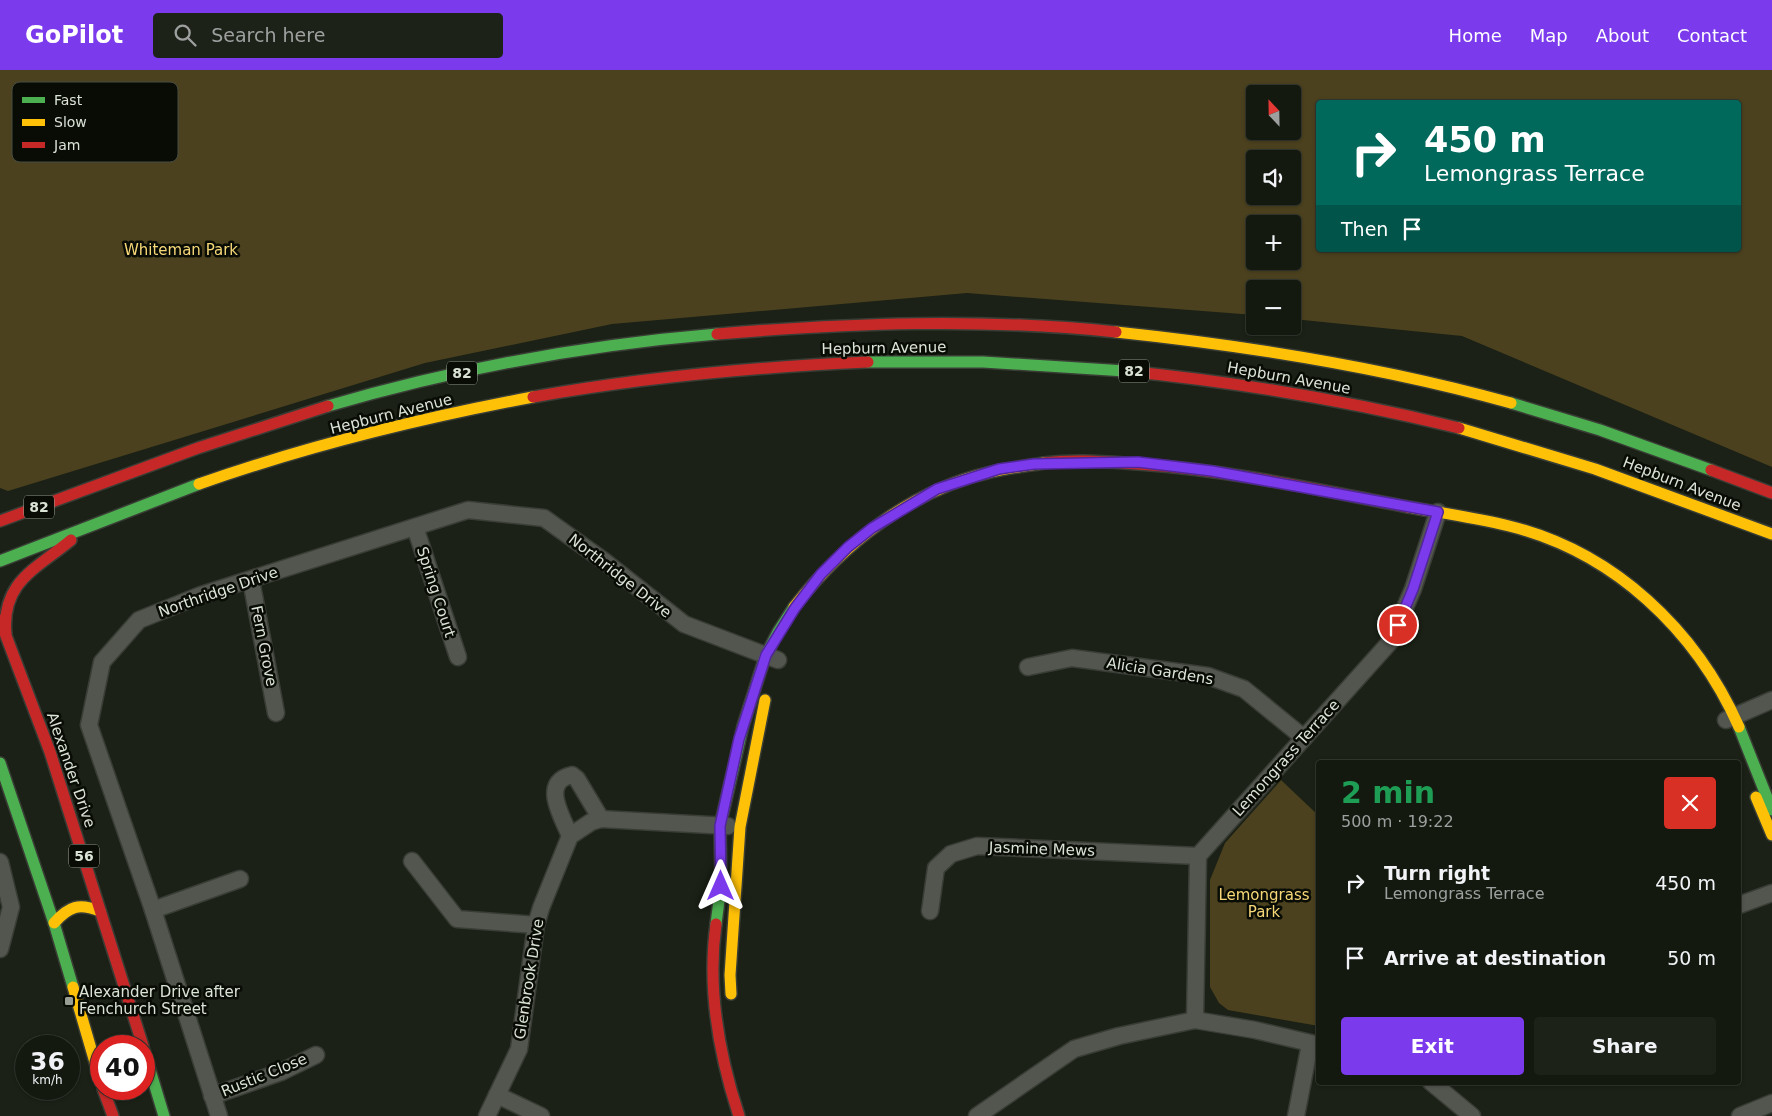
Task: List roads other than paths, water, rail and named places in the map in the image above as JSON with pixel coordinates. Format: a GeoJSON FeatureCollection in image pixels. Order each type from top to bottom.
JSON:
{"type":"FeatureCollection","features":[{"type":"Feature","properties":{"kind":"main road","name":"Hepburn Avenue"},"geometry":{"type":"LineString","coordinates":[[0,522],[259,427],[337,404],[469,371],[604,347],[673,338],[781,328],[880,323],[1018,325],[1087,329],[1224,343],[1360,366],[1494,397],[1560,416],[1626,437],[1772,493]]}},
{"type":"Feature","properties":{"kind":"main road","name":"Hepburn Avenue"},"geometry":{"type":"LineString","coordinates":[[0,560],[271,461],[407,424],[543,396],[668,377],[812,364],[948,361],[1035,364],[1151,373],[1286,391],[1352,404],[1446,425],[1549,453],[1614,474],[1772,534]]}},
{"type":"Feature","properties":{"kind":"main road"},"geometry":{"type":"LineString","coordinates":[[739,1116],[724,1068],[715,1004],[714,943],[721,886],[720,826],[739,739],[776,658],[795,608],[821,574],[848,547],[872,528],[937,489],[999,469],[1064,462],[1160,464],[1435,522],[1510,526],[1548,538],[1604,566],[1636,589],[1679,629],[1702,659],[1720,688],[1772,835]]}},
{"type":"Feature","properties":{"kind":"main road"},"geometry":{"type":"LineString","coordinates":[[1100,474],[1128,473],[1204,480],[1270,493]]}},
{"type":"Feature","properties":{"kind":"main road"},"geometry":{"type":"LineString","coordinates":[[1010,480],[1036,476]]}},
{"type":"Feature","properties":{"kind":"main road"},"geometry":{"type":"LineString","coordinates":[[816,599],[853,558],[891,527],[922,509],[975,489]]}},
{"type":"Feature","properties":{"kind":"main road"},"geometry":{"type":"LineString","coordinates":[[0,509],[22,513]]}},
{"type":"Feature","properties":{"kind":"main road"},"geometry":{"type":"LineString","coordinates":[[6,634],[5,616],[8,602],[14,589],[84,528]]}},
{"type":"Feature","properties":{"kind":"main road"},"geometry":{"type":"LineString","coordinates":[[1544,550],[1561,556],[1617,588],[1659,623],[1693,662],[1730,719],[1772,810]]}},
{"type":"Feature","properties":{"kind":"main road","name":"Alexander Drive"},"geometry":{"type":"LineString","coordinates":[[0,620],[50,752],[139,1035]]}},
{"type":"Feature","properties":{"kind":"main road"},"geometry":{"type":"LineString","coordinates":[[731,1003],[730,975],[740,827],[768,692]]}},
{"type":"Feature","properties":{"kind":"main road"},"geometry":{"type":"LineString","coordinates":[[0,763],[54,923],[90,1046]]}},
{"type":"Feature","properties":{"kind":"main road"},"geometry":{"type":"LineString","coordinates":[[54,923],[67,908],[81,903],[100,911]]}},
{"type":"Feature","properties":{"kind":"main road"},"geometry":{"type":"LineString","coordinates":[[155,1086],[164,1116]]}},
{"type":"Feature","properties":{"kind":"main road"},"geometry":{"type":"LineString","coordinates":[[107,1100],[113,1116]]}},
{"type":"Feature","properties":{"kind":"street","name":"Northridge Drive"},"geometry":{"type":"LineString","coordinates":[[219,1116],[153,910],[89,725],[102,662],[139,620],[201,595],[468,510],[544,518],[604,561],[684,624],[776,658]]}},
{"type":"Feature","properties":{"kind":"street","name":"Lemongrass Terrace"},"geometry":{"type":"LineString","coordinates":[[1198,856],[1390,642],[1413,589],[1435,522]]}},
{"type":"Feature","properties":{"kind":"street","name":"Spring Court"},"geometry":{"type":"LineString","coordinates":[[415,527],[458,657]]}},
{"type":"Feature","properties":{"kind":"street","name":"Fern Grove"},"geometry":{"type":"LineString","coordinates":[[251,580],[276,713]]}},
{"type":"Feature","properties":{"kind":"street","name":"Alicia Gardens"},"geometry":{"type":"LineString","coordinates":[[1028,667],[1072,658],[1208,676],[1244,689],[1304,738]]}},
{"type":"Feature","properties":{"kind":"street"},"geometry":{"type":"LineString","coordinates":[[1730,719],[1772,700]]}},
{"type":"Feature","properties":{"kind":"street"},"geometry":{"type":"LineString","coordinates":[[602,819],[577,780],[572,775],[562,777],[555,786],[554,796],[570,836],[591,822],[602,819],[740,827]]}},
{"type":"Feature","properties":{"kind":"street","name":"Glenbrook Drive"},"geometry":{"type":"LineString","coordinates":[[487,1116],[518,1049],[536,925],[570,836]]}},
{"type":"Feature","properties":{"kind":"street","name":"Jasmine Mews"},"geometry":{"type":"LineString","coordinates":[[930,911],[936,868],[951,854],[977,846],[1198,856]]}},
{"type":"Feature","properties":{"kind":"street"},"geometry":{"type":"LineString","coordinates":[[1195,1020],[1198,856]]}},
{"type":"Feature","properties":{"kind":"street"},"geometry":{"type":"LineString","coordinates":[[412,861],[457,919],[536,925]]}},
{"type":"Feature","properties":{"kind":"street"},"geometry":{"type":"LineString","coordinates":[[0,862],[11,907],[0,949]]}},
{"type":"Feature","properties":{"kind":"street"},"geometry":{"type":"LineString","coordinates":[[153,910],[240,879]]}},
{"type":"Feature","properties":{"kind":"street"},"geometry":{"type":"LineString","coordinates":[[1741,904],[1772,892]]}},
{"type":"Feature","properties":{"kind":"street"},"geometry":{"type":"LineString","coordinates":[[977,1116],[1074,1049],[1119,1036],[1195,1020],[1255,1030],[1315,1045],[1296,1116]]}},
{"type":"Feature","properties":{"kind":"street","name":"Rustic Close"},"geometry":{"type":"LineString","coordinates":[[212,1096],[281,1072],[316,1055]]}},
{"type":"Feature","properties":{"kind":"street"},"geometry":{"type":"LineString","coordinates":[[1435,1085],[1472,1116]]}},
{"type":"Feature","properties":{"kind":"street"},"geometry":{"type":"LineString","coordinates":[[497,1094],[541,1116]]}},
{"type":"Feature","properties":{"kind":"street"},"geometry":{"type":"LineString","coordinates":[[1740,1116],[1772,1103]]}},
{"type":"Feature","properties":{"kind":"place","name":"Alexander Drive after Fenchurch Street"},"geometry":{"type":"Point","coordinates":[69,1001]}},
{"type":"Feature","properties":{"kind":"park label","name":"Whiteman Park"},"geometry":{"type":"Point","coordinates":[181,250]}},
{"type":"Feature","properties":{"kind":"park label","name":"Lemongrass Park"},"geometry":{"type":"Point","coordinates":[1264,904]}}]}
